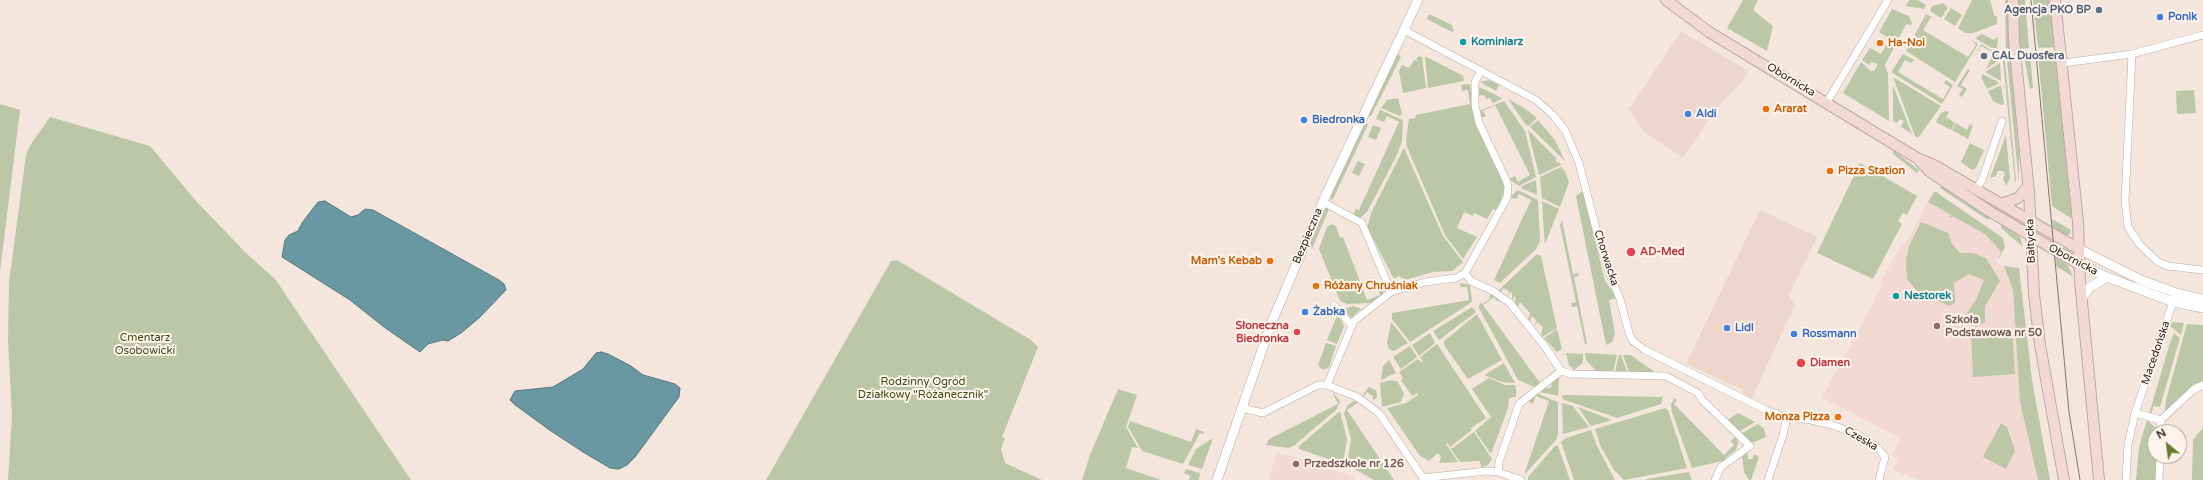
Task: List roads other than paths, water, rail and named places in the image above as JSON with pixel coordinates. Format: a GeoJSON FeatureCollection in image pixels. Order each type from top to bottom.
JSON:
{"type":"FeatureCollection","features":[{"type":"Feature","properties":{"kind":"main road","name":"Obornicka"},"geometry":{"type":"LineString","coordinates":[[1666,0],[1709,32],[1827,102],[1917,158],[1934,165],[2079,250]]}},
{"type":"Feature","properties":{"kind":"main road","name":"Bałtycka"},"geometry":{"type":"LineString","coordinates":[[2013,0],[2014,53],[2028,186],[2033,280],[2040,345],[2064,480]]}},
{"type":"Feature","properties":{"kind":"main road"},"geometry":{"type":"LineString","coordinates":[[2055,0],[2063,63],[2082,298],[2099,480]]}},
{"type":"Feature","properties":{"kind":"main road","name":"Obornicka"},"geometry":{"type":"LineString","coordinates":[[1917,158],[1929,171],[2030,236],[2080,264]]}},
{"type":"Feature","properties":{"kind":"main road"},"geometry":{"type":"LineString","coordinates":[[2001,204],[2018,198],[2028,186]]}},
{"type":"Feature","properties":{"kind":"street","name":"Bezpieczna"},"geometry":{"type":"LineString","coordinates":[[1216,480],[1263,344],[1323,202],[1362,115],[1418,0]]}},
{"type":"Feature","properties":{"kind":"street"},"geometry":{"type":"LineString","coordinates":[[1827,102],[1888,0]]}},
{"type":"Feature","properties":{"kind":"street","name":"Chorwacka"},"geometry":{"type":"LineString","coordinates":[[1404,30],[1536,100],[1553,115],[1564,130],[1581,168],[1599,240],[1610,275],[1620,299],[1629,333],[1633,341],[1644,350],[1768,411],[1787,417]]}},
{"type":"Feature","properties":{"kind":"street"},"geometry":{"type":"LineString","coordinates":[[2063,63],[2132,54],[2203,35]]}},
{"type":"Feature","properties":{"kind":"street"},"geometry":{"type":"LineString","coordinates":[[2132,54],[2125,194],[2128,227],[2140,245],[2158,262],[2168,266],[2203,270]]}},
{"type":"Feature","properties":{"kind":"street"},"geometry":{"type":"LineString","coordinates":[[1327,386],[1352,326],[1358,317],[1391,292],[1426,282],[1456,278],[1465,273],[1507,198],[1508,186],[1506,180],[1479,123],[1474,105],[1475,82],[1481,70]]}},
{"type":"Feature","properties":{"kind":"street"},"geometry":{"type":"LineString","coordinates":[[1976,190],[2002,121]]}},
{"type":"Feature","properties":{"kind":"street"},"geometry":{"type":"LineString","coordinates":[[1323,202],[1362,223],[1391,292]]}},
{"type":"Feature","properties":{"kind":"street","name":"Obornicka"},"geometry":{"type":"LineString","coordinates":[[2079,250],[2141,280],[2176,293],[2203,299]]}},
{"type":"Feature","properties":{"kind":"street","name":"Obornicka"},"geometry":{"type":"LineString","coordinates":[[2080,264],[2107,277],[2173,302],[2203,308]]}},
{"type":"Feature","properties":{"kind":"street"},"geometry":{"type":"LineString","coordinates":[[1465,273],[1471,281],[1493,291],[1510,303],[1546,348],[1561,371],[1572,374],[1666,376],[1698,393],[1702,400],[1750,446],[1721,467],[1714,480]]}},
{"type":"Feature","properties":{"kind":"street"},"geometry":{"type":"LineString","coordinates":[[2082,298],[2090,287],[2107,277]]}},
{"type":"Feature","properties":{"kind":"street","name":"Macedońska"},"geometry":{"type":"LineString","coordinates":[[2126,480],[2128,445],[2135,413],[2176,293]]}},
{"type":"Feature","properties":{"kind":"street"},"geometry":{"type":"LineString","coordinates":[[1334,305],[1352,326]]}},
{"type":"Feature","properties":{"kind":"street"},"geometry":{"type":"LineString","coordinates":[[1498,472],[1498,462],[1519,404],[1561,371]]}},
{"type":"Feature","properties":{"kind":"street"},"geometry":{"type":"LineString","coordinates":[[1242,408],[1263,413],[1318,385],[1327,386],[1357,397],[1379,413],[1422,479],[1498,472],[1521,480]]}},
{"type":"Feature","properties":{"kind":"street"},"geometry":{"type":"LineString","coordinates":[[2161,424],[2161,420],[2193,390],[2203,385]]}},
{"type":"Feature","properties":{"kind":"street"},"geometry":{"type":"LineString","coordinates":[[2135,413],[2161,420]]}},
{"type":"Feature","properties":{"kind":"street"},"geometry":{"type":"LineString","coordinates":[[1768,480],[1783,436],[1787,417]]}},
{"type":"Feature","properties":{"kind":"street","name":"Czeska"},"geometry":{"type":"LineString","coordinates":[[1787,417],[1811,420],[1848,429],[1881,451],[1885,461],[1879,480]]}},
{"type":"Feature","properties":{"kind":"street"},"geometry":{"type":"LineString","coordinates":[[2159,480],[2160,464]]}},
{"type":"Feature","properties":{"kind":"water"},"geometry":{"type":"Polygon","coordinates":[[[325,201],[351,217],[358,215],[365,209],[373,210],[499,280],[504,284],[506,290],[479,318],[461,333],[448,341],[442,340],[428,344],[420,352],[384,327],[350,300],[282,257],[285,240],[289,235],[298,231],[302,223],[318,202],[325,201]]]}},
{"type":"Feature","properties":{"kind":"water"},"geometry":{"type":"Polygon","coordinates":[[[601,352],[631,366],[643,375],[675,384],[680,388],[679,397],[635,457],[627,465],[619,469],[610,468],[583,452],[548,429],[510,400],[515,391],[553,387],[583,369],[596,353],[601,352]]]}},
{"type":"Feature","properties":{"kind":"tram line"},"geometry":{"type":"LineString","coordinates":[[2031,0],[2069,412],[2080,480]]}},
{"type":"Feature","properties":{"kind":"place","name":"Agencja PKO BP"},"geometry":{"type":"Point","coordinates":[2099,10]}},
{"type":"Feature","properties":{"kind":"place","name":"Ponik"},"geometry":{"type":"Point","coordinates":[2160,17]}},
{"type":"Feature","properties":{"kind":"place","name":"Kominiarz"},"geometry":{"type":"Point","coordinates":[1463,42]}},
{"type":"Feature","properties":{"kind":"place","name":"Ha-Noi"},"geometry":{"type":"Point","coordinates":[1880,43]}},
{"type":"Feature","properties":{"kind":"place","name":"CAL Duosfera"},"geometry":{"type":"Point","coordinates":[1984,56]}},
{"type":"Feature","properties":{"kind":"place","name":"Ararat"},"geometry":{"type":"Point","coordinates":[1766,109]}},
{"type":"Feature","properties":{"kind":"place","name":"Aldi"},"geometry":{"type":"Point","coordinates":[1688,114]}},
{"type":"Feature","properties":{"kind":"place","name":"Biedronka"},"geometry":{"type":"Point","coordinates":[1304,120]}},
{"type":"Feature","properties":{"kind":"place","name":"Pizza Station"},"geometry":{"type":"Point","coordinates":[1830,171]}},
{"type":"Feature","properties":{"kind":"place","name":"AD-Med"},"geometry":{"type":"Point","coordinates":[1631,252]}},
{"type":"Feature","properties":{"kind":"place","name":"Mam's Kebab"},"geometry":{"type":"Point","coordinates":[1270,261]}},
{"type":"Feature","properties":{"kind":"place","name":"Różany Chruśniak"},"geometry":{"type":"Point","coordinates":[1316,286]}},
{"type":"Feature","properties":{"kind":"place","name":"Nestorek"},"geometry":{"type":"Point","coordinates":[1896,296]}},
{"type":"Feature","properties":{"kind":"place","name":"Żabka"},"geometry":{"type":"Point","coordinates":[1305,312]}},
{"type":"Feature","properties":{"kind":"place","name":"Szkoła Podstawowa nr 50"},"geometry":{"type":"Point","coordinates":[1937,326]}},
{"type":"Feature","properties":{"kind":"place","name":"Lidl"},"geometry":{"type":"Point","coordinates":[1727,328]}},
{"type":"Feature","properties":{"kind":"place","name":"Słoneczna Biedronka"},"geometry":{"type":"Point","coordinates":[1297,332]}},
{"type":"Feature","properties":{"kind":"place","name":"Rossmann"},"geometry":{"type":"Point","coordinates":[1794,334]}},
{"type":"Feature","properties":{"kind":"place","name":"Diamen"},"geometry":{"type":"Point","coordinates":[1801,363]}},
{"type":"Feature","properties":{"kind":"place","name":"Monza Pizza"},"geometry":{"type":"Point","coordinates":[1838,417]}},
{"type":"Feature","properties":{"kind":"place","name":"Przedszkole nr 126"},"geometry":{"type":"Point","coordinates":[1296,464]}},
{"type":"Feature","properties":{"kind":"park label","name":"Cmentarz Osobowicki"},"geometry":{"type":"Point","coordinates":[145,344]}},
{"type":"Feature","properties":{"kind":"park label","name":"Rodzinny Ogród Działkowy \"Różanecznik\""},"geometry":{"type":"Point","coordinates":[923,388]}}]}
